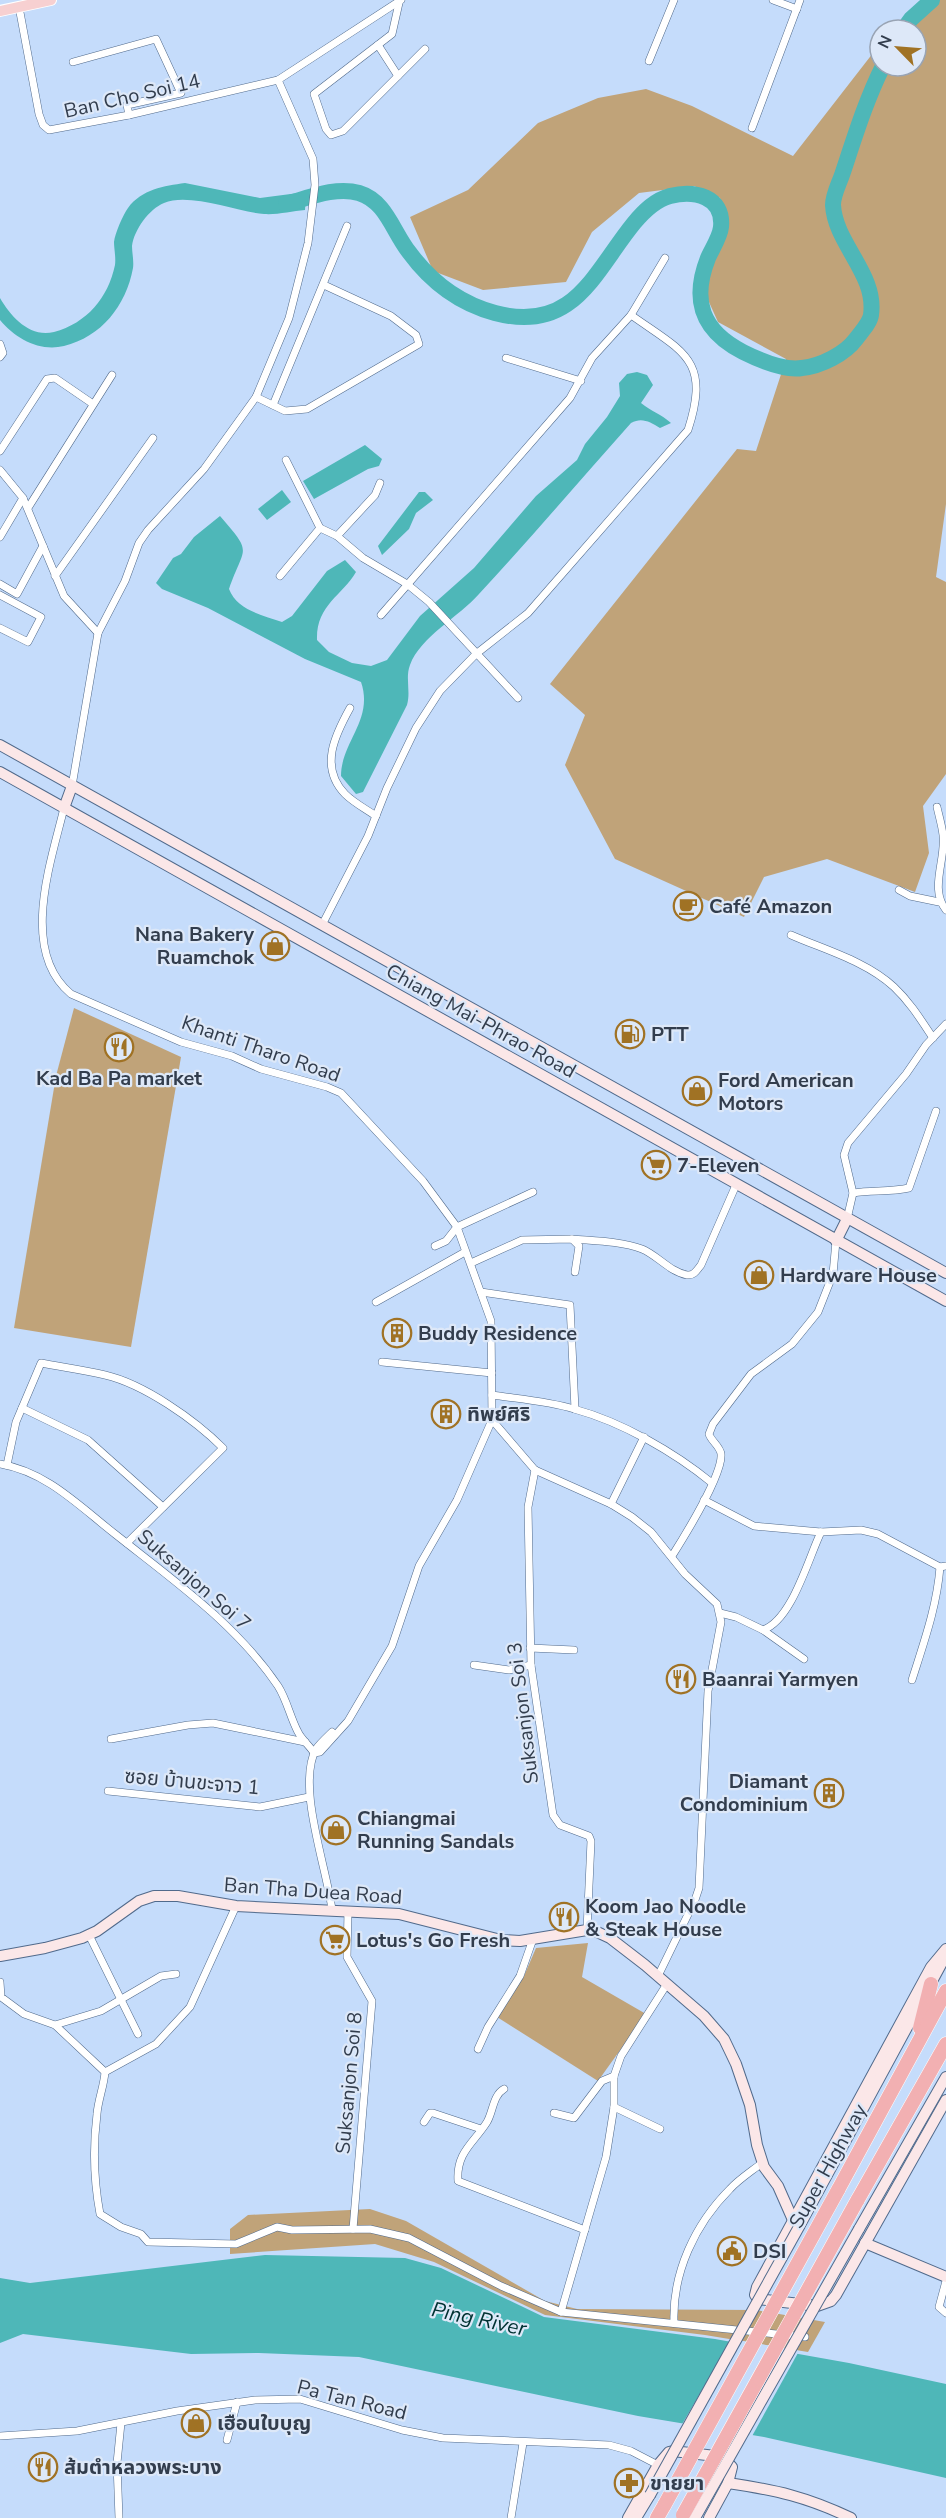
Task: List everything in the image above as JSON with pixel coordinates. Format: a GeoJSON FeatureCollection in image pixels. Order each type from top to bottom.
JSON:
{"type":"FeatureCollection","features":[{"type":"Feature","properties":{"kind":"highway"},"geometry":{"type":"LineString","coordinates":[[916,2044],[931,1984]]}},
{"type":"Feature","properties":{"kind":"highway","name":"Super Highway"},"geometry":{"type":"LineString","coordinates":[[657,2518],[946,1991]]}},
{"type":"Feature","properties":{"kind":"highway"},"geometry":{"type":"LineString","coordinates":[[686,2517],[857,2201],[946,2044]]}},
{"type":"Feature","properties":{"kind":"highway"},"geometry":{"type":"LineString","coordinates":[[924,2082],[946,2059]]}},
{"type":"Feature","properties":{"kind":"main road"},"geometry":{"type":"LineString","coordinates":[[0,11],[51,0]]}},
{"type":"Feature","properties":{"kind":"main road","name":"Chiang Mai-Phrao Road"},"geometry":{"type":"LineString","coordinates":[[0,745],[946,1273]]}},
{"type":"Feature","properties":{"kind":"main road","name":"Chiang Mai-Phrao Road"},"geometry":{"type":"LineString","coordinates":[[0,772],[836,1241],[946,1300]]}},
{"type":"Feature","properties":{"kind":"main road"},"geometry":{"type":"LineString","coordinates":[[64,808],[72,786]]}},
{"type":"Feature","properties":{"kind":"main road"},"geometry":{"type":"LineString","coordinates":[[836,1241],[847,1219]]}},
{"type":"Feature","properties":{"kind":"main road","name":"Ban Tha Duea Road"},"geometry":{"type":"LineString","coordinates":[[0,1956],[45,1948],[89,1935],[140,1901],[154,1896],[178,1896],[236,1906],[399,1914],[501,1940],[520,1941],[586,1930]]}},
{"type":"Feature","properties":{"kind":"main road"},"geometry":{"type":"LineString","coordinates":[[586,1930],[595,1931],[610,1938],[704,2016],[724,2039],[736,2064],[750,2105],[763,2162],[796,2222]]}},
{"type":"Feature","properties":{"kind":"main road"},"geometry":{"type":"LineString","coordinates":[[636,2518],[796,2222],[801,2204],[931,1967],[946,1948]]}},
{"type":"Feature","properties":{"kind":"main road"},"geometry":{"type":"LineString","coordinates":[[946,1955],[757,2287],[755,2295],[758,2299],[817,2306],[824,2305],[836,2295],[946,2100]]}},
{"type":"Feature","properties":{"kind":"main road"},"geometry":{"type":"LineString","coordinates":[[686,2517],[859,2229],[946,2077]]}},
{"type":"Feature","properties":{"kind":"main road"},"geometry":{"type":"LineString","coordinates":[[778,2186],[801,2204]]}},
{"type":"Feature","properties":{"kind":"main road"},"geometry":{"type":"LineString","coordinates":[[865,2243],[946,2277]]}},
{"type":"Feature","properties":{"kind":"main road"},"geometry":{"type":"LineString","coordinates":[[628,2518],[658,2465],[665,2456],[673,2451],[724,2458],[732,2467],[728,2483],[709,2518]]}},
{"type":"Feature","properties":{"kind":"main road"},"geometry":{"type":"LineString","coordinates":[[728,2483],[786,2493],[815,2501],[851,2518]]}},
{"type":"Feature","properties":{"kind":"street"},"geometry":{"type":"LineString","coordinates":[[773,0],[796,9]]}},
{"type":"Feature","properties":{"kind":"street"},"geometry":{"type":"LineString","coordinates":[[752,128],[800,0]]}},
{"type":"Feature","properties":{"kind":"street","name":"Ban Cho Soi 14"},"geometry":{"type":"LineString","coordinates":[[19,7],[39,114],[43,125],[49,130],[61,130],[278,80],[400,1]]}},
{"type":"Feature","properties":{"kind":"street"},"geometry":{"type":"LineString","coordinates":[[400,1],[392,34],[314,94],[326,129],[331,135],[343,131],[425,49]]}},
{"type":"Feature","properties":{"kind":"street"},"geometry":{"type":"LineString","coordinates":[[649,62],[673,4]]}},
{"type":"Feature","properties":{"kind":"street"},"geometry":{"type":"LineString","coordinates":[[73,62],[156,39],[181,93],[127,105],[129,115]]}},
{"type":"Feature","properties":{"kind":"street"},"geometry":{"type":"LineString","coordinates":[[378,45],[398,76]]}},
{"type":"Feature","properties":{"kind":"street"},"geometry":{"type":"LineString","coordinates":[[72,786],[98,633],[124,582],[139,543],[148,530],[204,469],[256,397],[289,318],[308,243],[315,185],[313,159],[278,80]]}},
{"type":"Feature","properties":{"kind":"street"},"geometry":{"type":"LineString","coordinates":[[273,405],[347,226]]}},
{"type":"Feature","properties":{"kind":"street"},"geometry":{"type":"LineString","coordinates":[[381,615],[570,398],[592,358],[631,315],[665,258]]}},
{"type":"Feature","properties":{"kind":"street"},"geometry":{"type":"LineString","coordinates":[[256,397],[285,411],[307,409],[418,344],[416,335],[391,316],[324,285]]}},
{"type":"Feature","properties":{"kind":"street"},"geometry":{"type":"LineString","coordinates":[[322,925],[368,836],[416,728],[440,691],[476,654],[528,613],[688,430],[695,408],[697,386],[691,365],[685,354],[631,315]]}},
{"type":"Feature","properties":{"kind":"street"},"geometry":{"type":"LineString","coordinates":[[0,344],[3,352],[0,357]]}},
{"type":"Feature","properties":{"kind":"street"},"geometry":{"type":"LineString","coordinates":[[506,358],[581,381]]}},
{"type":"Feature","properties":{"kind":"street"},"geometry":{"type":"LineString","coordinates":[[28,508],[112,375]]}},
{"type":"Feature","properties":{"kind":"street"},"geometry":{"type":"LineString","coordinates":[[0,451],[47,379],[55,378],[93,404]]}},
{"type":"Feature","properties":{"kind":"street"},"geometry":{"type":"LineString","coordinates":[[55,576],[153,438]]}},
{"type":"Feature","properties":{"kind":"street"},"geometry":{"type":"LineString","coordinates":[[286,460],[320,528],[337,536],[363,558],[407,584],[429,602],[518,698]]}},
{"type":"Feature","properties":{"kind":"street"},"geometry":{"type":"LineString","coordinates":[[0,471],[23,498],[55,576],[70,605],[98,633]]}},
{"type":"Feature","properties":{"kind":"street"},"geometry":{"type":"LineString","coordinates":[[337,536],[375,495],[380,483]]}},
{"type":"Feature","properties":{"kind":"street"},"geometry":{"type":"LineString","coordinates":[[0,537],[23,498]]}},
{"type":"Feature","properties":{"kind":"street"},"geometry":{"type":"LineString","coordinates":[[280,576],[320,528]]}},
{"type":"Feature","properties":{"kind":"street"},"geometry":{"type":"LineString","coordinates":[[0,584],[17,594],[43,546]]}},
{"type":"Feature","properties":{"kind":"street"},"geometry":{"type":"LineString","coordinates":[[0,595],[41,617],[28,642],[0,628]]}},
{"type":"Feature","properties":{"kind":"street"},"geometry":{"type":"LineString","coordinates":[[350,708],[330,753],[332,767],[346,795],[376,816]]}},
{"type":"Feature","properties":{"kind":"street"},"geometry":{"type":"LineString","coordinates":[[937,807],[943,835],[943,860],[937,888],[939,902],[946,910]]}},
{"type":"Feature","properties":{"kind":"street","name":"Khanti Tharo Road"},"geometry":{"type":"LineString","coordinates":[[64,808],[45,885],[42,909],[43,935],[48,958],[61,986],[71,994],[181,1042],[232,1056],[261,1069],[327,1087],[341,1094],[423,1181],[456,1227],[491,1321],[492,1420],[457,1500],[419,1566],[392,1646],[348,1721],[320,1752],[314,1753]]}},
{"type":"Feature","properties":{"kind":"street"},"geometry":{"type":"LineString","coordinates":[[899,890],[910,896],[939,902]]}},
{"type":"Feature","properties":{"kind":"street"},"geometry":{"type":"LineString","coordinates":[[791,935],[860,964],[876,974],[909,1003],[933,1038]]}},
{"type":"Feature","properties":{"kind":"street"},"geometry":{"type":"LineString","coordinates":[[847,1219],[853,1193],[844,1155],[848,1143],[946,1024]]}},
{"type":"Feature","properties":{"kind":"street"},"geometry":{"type":"LineString","coordinates":[[853,1193],[874,1190],[893,1192],[909,1188],[936,1111]]}},
{"type":"Feature","properties":{"kind":"street"},"geometry":{"type":"LineString","coordinates":[[471,1263],[522,1240],[572,1239],[608,1241],[643,1250],[681,1273],[694,1274],[701,1265],[736,1185]]}},
{"type":"Feature","properties":{"kind":"street"},"geometry":{"type":"LineString","coordinates":[[435,1246],[446,1241],[456,1227],[533,1192]]}},
{"type":"Feature","properties":{"kind":"street"},"geometry":{"type":"LineString","coordinates":[[572,1239],[579,1246],[575,1272]]}},
{"type":"Feature","properties":{"kind":"street"},"geometry":{"type":"LineString","coordinates":[[672,1556],[704,1500],[721,1457],[720,1450],[709,1434],[712,1424],[751,1374],[792,1344],[818,1312],[833,1274],[836,1241]]}},
{"type":"Feature","properties":{"kind":"street"},"geometry":{"type":"LineString","coordinates":[[376,1302],[465,1252]]}},
{"type":"Feature","properties":{"kind":"street"},"geometry":{"type":"LineString","coordinates":[[481,1292],[570,1305],[575,1409]]}},
{"type":"Feature","properties":{"kind":"street"},"geometry":{"type":"LineString","coordinates":[[382,1362],[492,1373]]}},
{"type":"Feature","properties":{"kind":"street"},"geometry":{"type":"LineString","coordinates":[[4,1465],[16,1422],[41,1363],[108,1375],[158,1398],[204,1429],[223,1448],[127,1543]]}},
{"type":"Feature","properties":{"kind":"street"},"geometry":{"type":"LineString","coordinates":[[492,1395],[575,1409],[644,1437],[691,1466],[712,1483]]}},
{"type":"Feature","properties":{"kind":"street"},"geometry":{"type":"LineString","coordinates":[[22,1408],[88,1440],[163,1507]]}},
{"type":"Feature","properties":{"kind":"street"},"geometry":{"type":"LineString","coordinates":[[492,1420],[535,1470],[611,1504],[632,1516],[651,1532],[685,1574],[709,1594],[720,1613],[721,1622],[711,1669],[708,1698],[699,1888],[658,1976]]}},
{"type":"Feature","properties":{"kind":"street"},"geometry":{"type":"LineString","coordinates":[[611,1504],[644,1437]]}},
{"type":"Feature","properties":{"kind":"street","name":"Suksanjon Soi 7"},"geometry":{"type":"LineString","coordinates":[[4,1465],[38,1476],[53,1485],[174,1579],[214,1615],[247,1649],[278,1687],[298,1732],[314,1753]]}},
{"type":"Feature","properties":{"kind":"street","name":"Suksanjon Soi 3"},"geometry":{"type":"LineString","coordinates":[[535,1470],[528,1507],[531,1665],[553,1815],[560,1825],[589,1836],[591,1841],[586,1930]]}},
{"type":"Feature","properties":{"kind":"street"},"geometry":{"type":"LineString","coordinates":[[704,1500],[754,1526],[821,1532],[861,1530],[878,1534],[943,1567],[932,1619],[912,1680]]}},
{"type":"Feature","properties":{"kind":"street"},"geometry":{"type":"LineString","coordinates":[[763,1630],[783,1613],[796,1590],[821,1532]]}},
{"type":"Feature","properties":{"kind":"street"},"geometry":{"type":"LineString","coordinates":[[720,1613],[736,1617],[763,1630],[804,1659]]}},
{"type":"Feature","properties":{"kind":"street"},"geometry":{"type":"LineString","coordinates":[[530,1648],[574,1650]]}},
{"type":"Feature","properties":{"kind":"street"},"geometry":{"type":"LineString","coordinates":[[474,1665],[509,1670],[531,1665]]}},
{"type":"Feature","properties":{"kind":"street"},"geometry":{"type":"LineString","coordinates":[[111,1739],[188,1725],[213,1723],[305,1742]]}},
{"type":"Feature","properties":{"kind":"street"},"geometry":{"type":"LineString","coordinates":[[314,1753],[309,1797],[329,1884],[332,1910]]}},
{"type":"Feature","properties":{"kind":"street","name":"ซอย บ้านขะจาว 1"},"geometry":{"type":"LineString","coordinates":[[108,1791],[260,1807],[309,1797]]}},
{"type":"Feature","properties":{"kind":"street"},"geometry":{"type":"LineString","coordinates":[[105,2072],[156,2044],[190,2007],[236,1906]]}},
{"type":"Feature","properties":{"kind":"street","name":"Suksanjon Soi 8"},"geometry":{"type":"LineString","coordinates":[[348,1911],[347,1957],[372,2001],[353,2229]]}},
{"type":"Feature","properties":{"kind":"street"},"geometry":{"type":"LineString","coordinates":[[89,1935],[138,2034]]}},
{"type":"Feature","properties":{"kind":"street"},"geometry":{"type":"LineString","coordinates":[[478,2049],[488,2027],[520,1976],[533,1939]]}},
{"type":"Feature","properties":{"kind":"street"},"geometry":{"type":"LineString","coordinates":[[55,2025],[101,2011],[161,1976],[176,1974]]}},
{"type":"Feature","properties":{"kind":"street"},"geometry":{"type":"LineString","coordinates":[[0,1982],[2,1997],[11,2006],[55,2025],[105,2072]]}},
{"type":"Feature","properties":{"kind":"street"},"geometry":{"type":"LineString","coordinates":[[561,2312],[606,2157],[614,2107],[614,2076],[621,2056],[667,1984]]}},
{"type":"Feature","properties":{"kind":"street"},"geometry":{"type":"LineString","coordinates":[[105,2072],[97,2113],[95,2145],[100,2214],[121,2227],[141,2234],[148,2242],[236,2244],[277,2227],[292,2230],[370,2229],[409,2238],[501,2286],[561,2312],[805,2337]]}},
{"type":"Feature","properties":{"kind":"street"},"geometry":{"type":"LineString","coordinates":[[554,2113],[574,2118],[602,2081],[614,2076]]}},
{"type":"Feature","properties":{"kind":"street"},"geometry":{"type":"LineString","coordinates":[[504,2089],[500,2092],[486,2124],[467,2149],[459,2166],[458,2181],[585,2230]]}},
{"type":"Feature","properties":{"kind":"street"},"geometry":{"type":"LineString","coordinates":[[614,2107],[660,2128]]}},
{"type":"Feature","properties":{"kind":"street"},"geometry":{"type":"LineString","coordinates":[[424,2122],[433,2112],[481,2129]]}},
{"type":"Feature","properties":{"kind":"street"},"geometry":{"type":"LineString","coordinates":[[674,2324],[673,2308],[690,2245],[710,2212],[731,2187],[763,2162]]}},
{"type":"Feature","properties":{"kind":"street"},"geometry":{"type":"LineString","coordinates":[[946,2282],[939,2307],[946,2313]]}},
{"type":"Feature","properties":{"kind":"street","name":"Pa Tan Road"},"geometry":{"type":"LineString","coordinates":[[0,2436],[77,2431],[177,2411],[237,2402],[300,2399],[402,2430],[443,2438],[609,2445],[631,2451],[658,2465]]}},
{"type":"Feature","properties":{"kind":"street"},"geometry":{"type":"LineString","coordinates":[[227,2440],[237,2402]]}},
{"type":"Feature","properties":{"kind":"street"},"geometry":{"type":"LineString","coordinates":[[119,2518],[117,2463],[121,2423]]}},
{"type":"Feature","properties":{"kind":"street"},"geometry":{"type":"LineString","coordinates":[[511,2518],[523,2443]]}},
{"type":"Feature","properties":{"kind":"shaded area"},"geometry":{"type":"Polygon","coordinates":[[[921,0],[946,0],[946,504],[936,577],[946,582],[946,774],[923,806],[929,853],[915,892],[827,859],[764,877],[744,917],[615,859],[565,765],[585,715],[550,684],[737,449],[756,451],[786,359],[718,322],[704,291],[710,267],[726,227],[720,198],[694,186],[639,193],[592,232],[566,282],[483,290],[433,271],[410,217],[468,190],[538,123],[598,98],[646,89],[692,106],[793,156],[868,59],[868,78],[928,78],[928,18],[904,18],[921,0]]]}},
{"type":"Feature","properties":{"kind":"shaded area"},"geometry":{"type":"Polygon","coordinates":[[[74,1008],[181,1057],[131,1347],[14,1328],[56,1076],[74,1008]]]}},
{"type":"Feature","properties":{"kind":"shaded area"},"geometry":{"type":"Polygon","coordinates":[[[588,1943],[582,1977],[646,2014],[598,2081],[497,2017],[524,1976],[536,1948],[588,1943]]]}},
{"type":"Feature","properties":{"kind":"shaded area"},"geometry":{"type":"Polygon","coordinates":[[[370,2209],[406,2221],[545,2301],[577,2309],[756,2310],[825,2322],[808,2352],[705,2335],[545,2315],[434,2262],[375,2244],[230,2254],[230,2229],[248,2215],[370,2209]]]}},
{"type":"Feature","properties":{"kind":"water"},"geometry":{"type":"Polygon","coordinates":[[[185,183],[260,198],[306,192],[305,210],[264,214],[200,201],[174,200],[164,203],[148,215],[136,233],[132,246],[133,268],[130,282],[118,307],[110,318],[89,335],[64,346],[46,347],[21,338],[0,320],[0,298],[16,319],[37,332],[54,332],[86,316],[101,298],[112,277],[115,262],[114,242],[128,208],[140,196],[161,187],[185,183]]]}},
{"type":"Feature","properties":{"kind":"water"},"geometry":{"type":"Polygon","coordinates":[[[637,372],[647,375],[653,385],[641,403],[671,423],[660,428],[642,420],[631,423],[479,594],[422,645],[410,665],[407,705],[363,792],[356,794],[341,776],[342,764],[363,708],[364,696],[361,682],[305,659],[208,608],[162,589],[156,583],[173,558],[181,554],[194,537],[220,516],[242,545],[242,557],[229,589],[238,602],[251,611],[282,622],[292,616],[327,571],[345,560],[356,572],[325,609],[318,628],[317,640],[329,652],[352,663],[371,666],[387,660],[420,616],[474,568],[536,496],[577,460],[585,444],[607,417],[620,396],[619,383],[627,374],[637,372]]]}},
{"type":"Feature","properties":{"kind":"water"},"geometry":{"type":"Polygon","coordinates":[[[365,445],[382,459],[379,466],[368,469],[314,499],[303,481],[365,445]]]}},
{"type":"Feature","properties":{"kind":"water"},"geometry":{"type":"Polygon","coordinates":[[[282,490],[291,502],[267,520],[258,509],[282,490]]]}},
{"type":"Feature","properties":{"kind":"water"},"geometry":{"type":"Polygon","coordinates":[[[419,492],[425,492],[433,500],[416,513],[409,529],[382,555],[378,546],[419,492]]]}},
{"type":"Feature","properties":{"kind":"water","name":"Ping River"},"geometry":{"type":"Polygon","coordinates":[[[265,2255],[405,2258],[441,2268],[544,2317],[715,2339],[849,2363],[946,2384],[946,2478],[764,2437],[638,2416],[359,2357],[259,2353],[191,2354],[23,2334],[0,2343],[0,2278],[30,2283],[265,2255]]]}},
{"type":"Feature","properties":{"kind":"pier"},"geometry":{"type":"Polygon","coordinates":[[[732,2339],[799,2351],[751,2438],[681,2426],[732,2339]]]}},
{"type":"Feature","properties":{"kind":"waterway"},"geometry":{"type":"LineString","coordinates":[[912,18],[932,0]]}},
{"type":"Feature","properties":{"kind":"waterway"},"geometry":{"type":"LineString","coordinates":[[286,204],[341,191],[350,191],[368,197],[388,218],[417,263],[446,290],[482,309],[522,317],[544,315],[563,307],[579,294],[593,279],[634,223],[655,203],[679,194],[697,195],[713,202],[721,217],[718,239],[708,258],[701,288],[701,301],[709,324],[729,344],[756,358],[787,368],[809,367],[846,350],[867,324],[871,315],[868,286],[835,219],[833,201],[861,118],[877,78]]}},
{"type":"Feature","properties":{"kind":"place","name":"Café Amazon"},"geometry":{"type":"Point","coordinates":[688,906]}},
{"type":"Feature","properties":{"kind":"place","name":"Nana Bakery Ruamchok"},"geometry":{"type":"Point","coordinates":[275,946]}},
{"type":"Feature","properties":{"kind":"place","name":"PTT"},"geometry":{"type":"Point","coordinates":[630,1034]}},
{"type":"Feature","properties":{"kind":"place","name":"Kad Ba Pa market"},"geometry":{"type":"Point","coordinates":[119,1047]}},
{"type":"Feature","properties":{"kind":"place","name":"Ford American Motors"},"geometry":{"type":"Point","coordinates":[697,1091]}},
{"type":"Feature","properties":{"kind":"place","name":"7-Eleven"},"geometry":{"type":"Point","coordinates":[656,1165]}},
{"type":"Feature","properties":{"kind":"place","name":"Hardware House"},"geometry":{"type":"Point","coordinates":[759,1275]}},
{"type":"Feature","properties":{"kind":"place","name":"Buddy Residence"},"geometry":{"type":"Point","coordinates":[397,1333]}},
{"type":"Feature","properties":{"kind":"place","name":"ทิพย์ศิริ"},"geometry":{"type":"Point","coordinates":[446,1414]}},
{"type":"Feature","properties":{"kind":"place","name":"Baanrai Yarmyen"},"geometry":{"type":"Point","coordinates":[681,1679]}},
{"type":"Feature","properties":{"kind":"place","name":"Diamant Condominium"},"geometry":{"type":"Point","coordinates":[829,1793]}},
{"type":"Feature","properties":{"kind":"place","name":"Chiangmai Running Sandals"},"geometry":{"type":"Point","coordinates":[336,1830]}},
{"type":"Feature","properties":{"kind":"place","name":"Koom Jao Noodle & Steak House"},"geometry":{"type":"Point","coordinates":[564,1917]}},
{"type":"Feature","properties":{"kind":"place","name":"Lotus's Go Fresh"},"geometry":{"type":"Point","coordinates":[335,1940]}},
{"type":"Feature","properties":{"kind":"place","name":"DSI"},"geometry":{"type":"Point","coordinates":[732,2251]}},
{"type":"Feature","properties":{"kind":"place","name":"เฮือนใบบุญ"},"geometry":{"type":"Point","coordinates":[196,2423]}},
{"type":"Feature","properties":{"kind":"place","name":"ส้มตำหลวงพระบาง"},"geometry":{"type":"Point","coordinates":[43,2467]}},
{"type":"Feature","properties":{"kind":"place","name":"ขายยา"},"geometry":{"type":"Point","coordinates":[629,2483]}}]}
